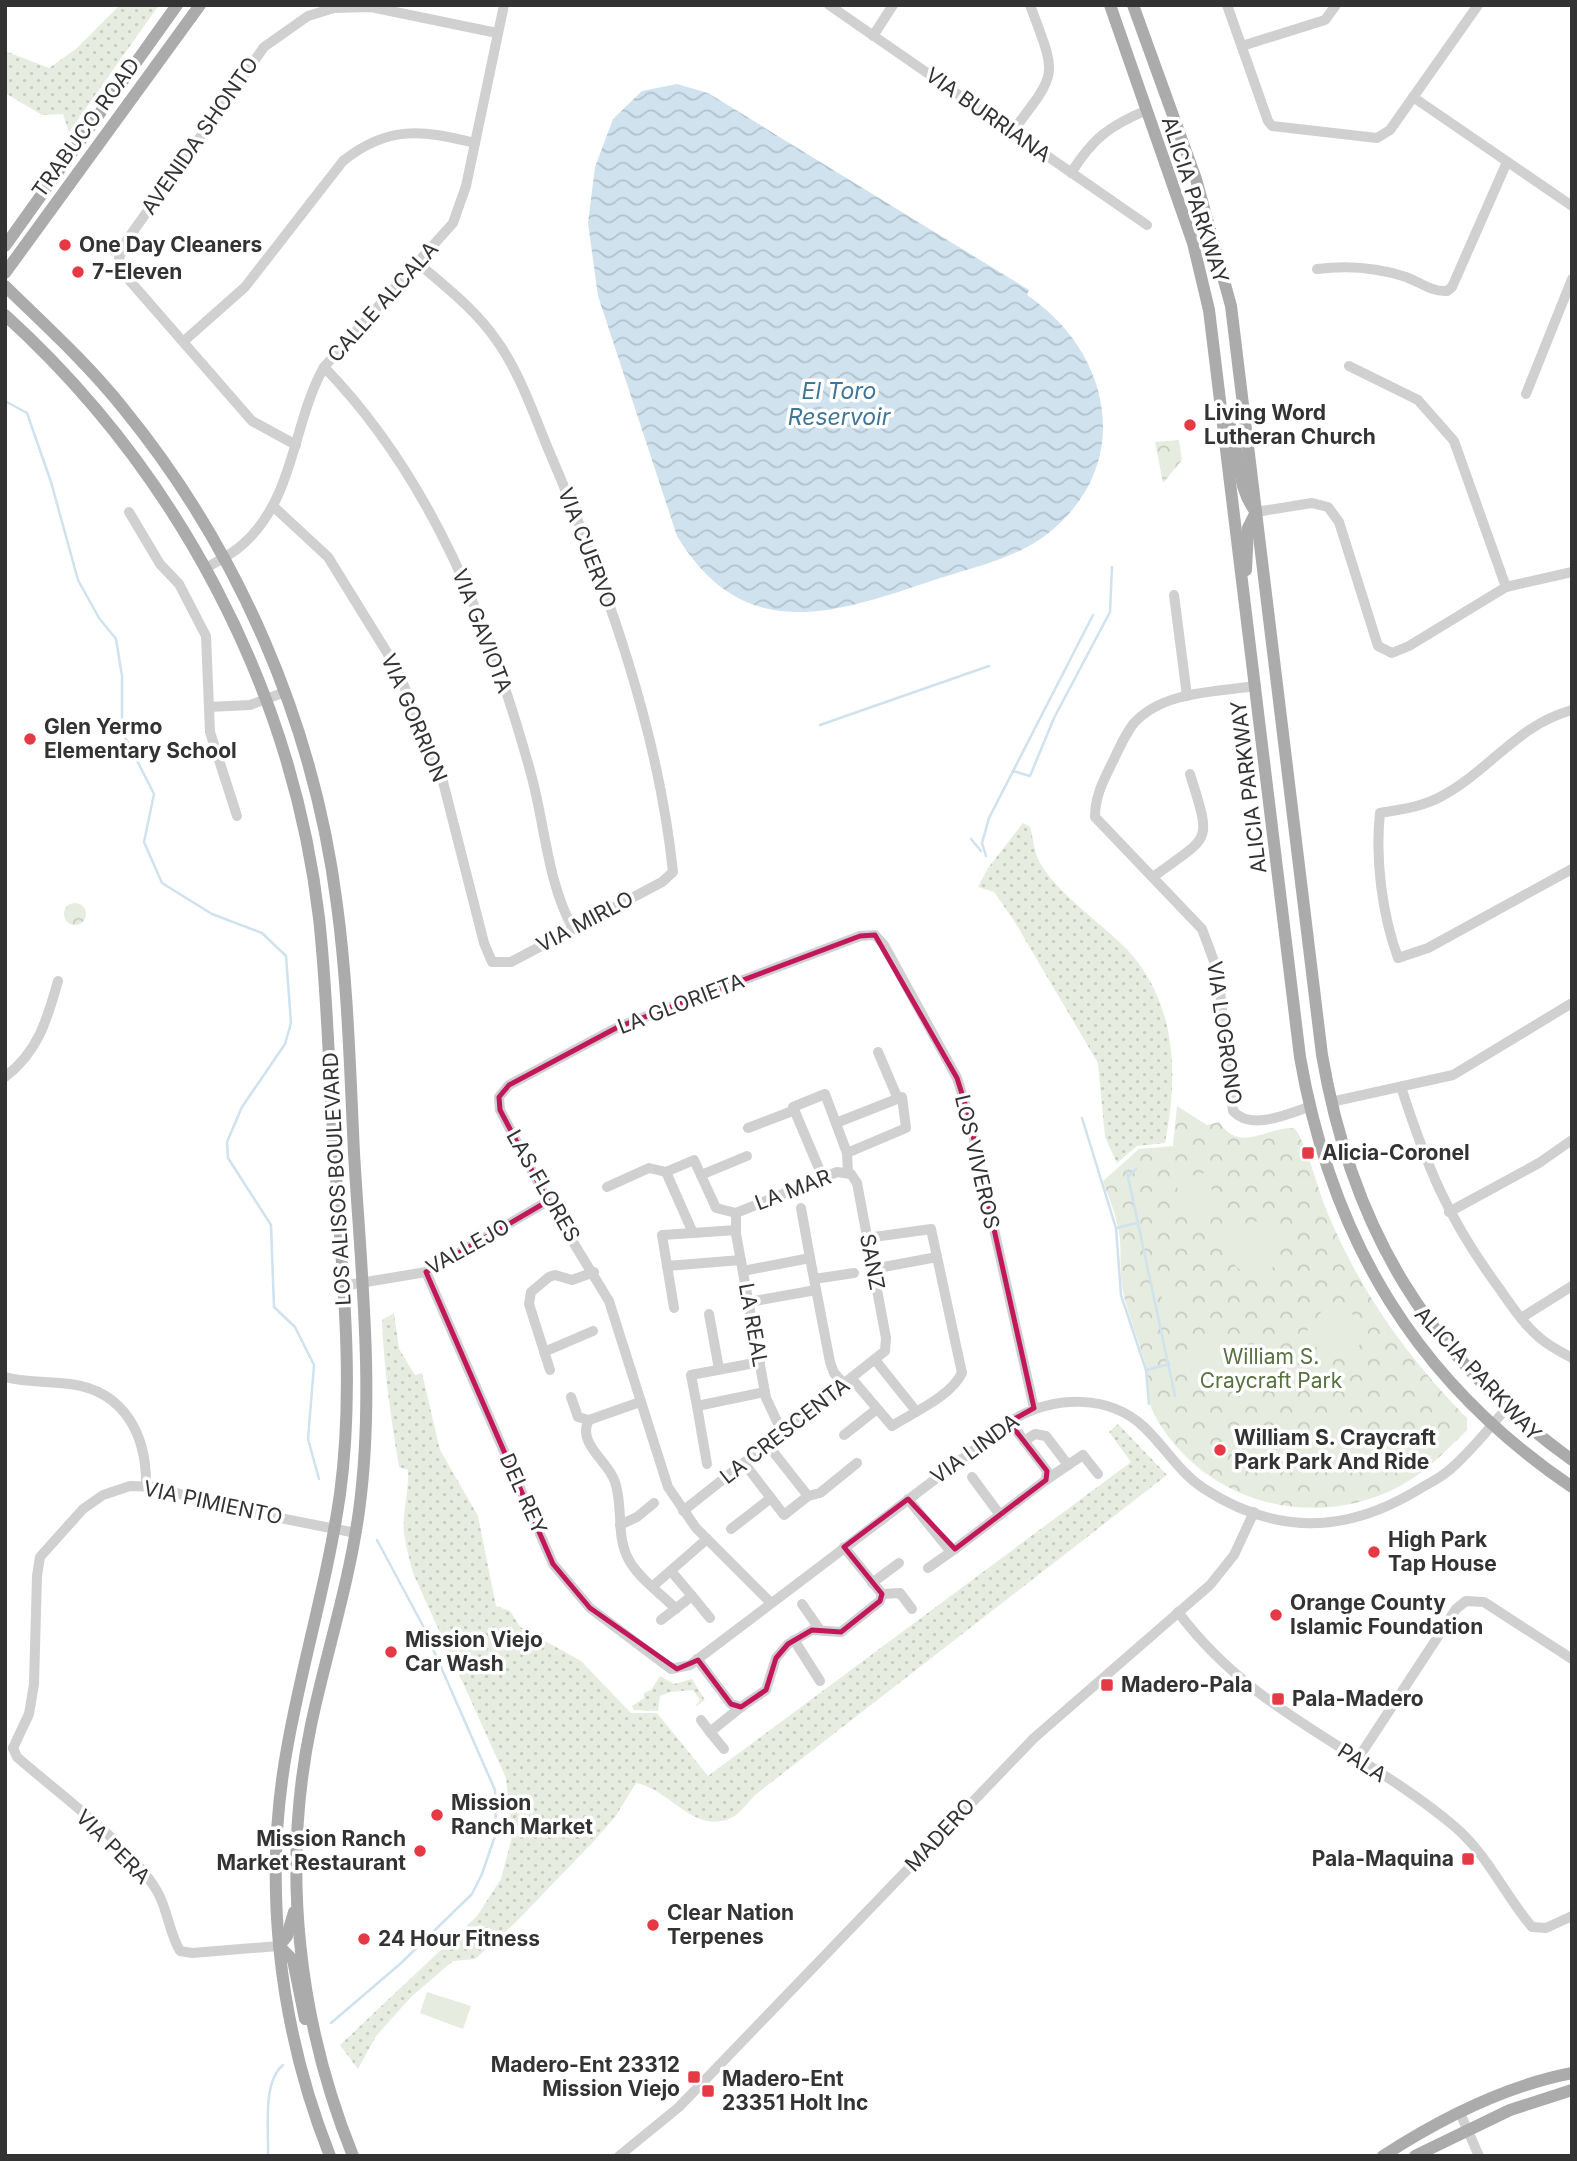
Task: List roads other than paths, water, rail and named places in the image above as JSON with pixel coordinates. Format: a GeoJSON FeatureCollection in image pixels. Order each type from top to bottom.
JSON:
{"type":"FeatureCollection","features":[{"type":"Feature","properties":{"kind":"main road","name":"TRABUCO ROAD"},"geometry":{"type":"LineString","coordinates":[[5,246],[177,5]]}},
{"type":"Feature","properties":{"kind":"main road","name":"TRABUCO ROAD"},"geometry":{"type":"LineString","coordinates":[[5,273],[200,5]]}},
{"type":"Feature","properties":{"kind":"main road","name":"ALICIA PARKWAY"},"geometry":{"type":"LineString","coordinates":[[1111,5],[1193,243],[1209,310],[1309,1107],[1325,1168],[1370,1273],[1400,1321],[1524,1455],[1572,1487]]}},
{"type":"Feature","properties":{"kind":"main road","name":"ALICIA PARKWAY"},"geometry":{"type":"LineString","coordinates":[[1133,5],[1204,202],[1231,306],[1331,1102],[1347,1161],[1390,1262],[1418,1308],[1506,1409],[1572,1460]]}},
{"type":"Feature","properties":{"kind":"main road"},"geometry":{"type":"LineString","coordinates":[[1147,110],[1168,102]]}},
{"type":"Feature","properties":{"kind":"main road","name":"LOS ALISOS BOULEVARD"},"geometry":{"type":"LineString","coordinates":[[5,286],[61,338],[122,407],[177,481],[224,557],[285,692],[319,804],[337,904],[362,1284],[367,1419],[356,1533],[306,1755],[299,1802],[298,1906],[312,2027],[332,2098],[353,2156]]}},
{"type":"Feature","properties":{"kind":"main road","name":"LOS ALISOS BOULEVARD"},"geometry":{"type":"LineString","coordinates":[[5,314],[66,374],[113,429],[163,498],[206,568],[230,614],[266,699],[296,800],[319,917],[342,1286],[346,1424],[335,1529],[284,1772],[276,1836],[279,1946],[295,2044],[309,2099],[330,2156]]}},
{"type":"Feature","properties":{"kind":"main road"},"geometry":{"type":"LineString","coordinates":[[1223,412],[1235,435],[1244,497],[1256,512],[1248,531],[1250,549],[1244,584]]}},
{"type":"Feature","properties":{"kind":"main road"},"geometry":{"type":"LineString","coordinates":[[1309,1107],[1331,1102]]}},
{"type":"Feature","properties":{"kind":"main road"},"geometry":{"type":"LineString","coordinates":[[298,1906],[287,1936],[279,1946],[293,1960],[299,2004],[304,2018],[312,2027]]}},
{"type":"Feature","properties":{"kind":"main road"},"geometry":{"type":"LineString","coordinates":[[1383,2156],[1460,2113],[1504,2094],[1572,2073]]}},
{"type":"Feature","properties":{"kind":"main road"},"geometry":{"type":"LineString","coordinates":[[1415,2156],[1467,2128],[1510,2110],[1572,2090]]}},
{"type":"Feature","properties":{"kind":"street","name":"CALLE ALCALA"},"geometry":{"type":"LineString","coordinates":[[206,568],[255,533],[273,506],[315,384],[324,367],[453,223],[461,205],[504,5]]}},
{"type":"Feature","properties":{"kind":"street","name":"VIA BURRIANA"},"geometry":{"type":"LineString","coordinates":[[828,5],[1147,225]]}},
{"type":"Feature","properties":{"kind":"street"},"geometry":{"type":"LineString","coordinates":[[873,36],[893,5]]}},
{"type":"Feature","properties":{"kind":"street"},"geometry":{"type":"LineString","coordinates":[[1012,132],[1048,85],[1052,70],[1030,5]]}},
{"type":"Feature","properties":{"kind":"street"},"geometry":{"type":"LineString","coordinates":[[1227,5],[1272,126],[1377,138],[1385,136],[1478,5]]}},
{"type":"Feature","properties":{"kind":"street"},"geometry":{"type":"LineString","coordinates":[[1242,46],[1325,20],[1336,5]]}},
{"type":"Feature","properties":{"kind":"street","name":"AVENIDA SHONTO"},"geometry":{"type":"LineString","coordinates":[[184,341],[124,273],[119,258],[127,240],[264,47],[308,16],[334,8],[371,6],[497,33]]}},
{"type":"Feature","properties":{"kind":"street"},"geometry":{"type":"LineString","coordinates":[[1413,97],[1572,206]]}},
{"type":"Feature","properties":{"kind":"street"},"geometry":{"type":"LineString","coordinates":[[1071,173],[1100,135],[1116,123],[1147,110]]}},
{"type":"Feature","properties":{"kind":"street"},"geometry":{"type":"LineString","coordinates":[[296,445],[252,421],[184,341],[245,287],[343,161],[358,149],[394,134],[416,132],[475,143]]}},
{"type":"Feature","properties":{"kind":"street"},"geometry":{"type":"LineString","coordinates":[[1317,269],[1340,266],[1375,269],[1410,278],[1432,290],[1447,291],[1452,287],[1507,163]]}},
{"type":"Feature","properties":{"kind":"street","name":"VIA CUERVO"},"geometry":{"type":"LineString","coordinates":[[418,263],[468,305],[500,344],[573,506],[606,592],[639,706],[655,768],[673,872]]}},
{"type":"Feature","properties":{"kind":"street"},"geometry":{"type":"LineString","coordinates":[[1526,394],[1572,279]]}},
{"type":"Feature","properties":{"kind":"street"},"geometry":{"type":"LineString","coordinates":[[1349,366],[1418,400],[1454,441],[1506,587]]}},
{"type":"Feature","properties":{"kind":"street","name":"VIA GAVIOTA"},"geometry":{"type":"LineString","coordinates":[[324,367],[362,406],[442,534],[467,583],[492,649],[524,750],[560,904],[572,927]]}},
{"type":"Feature","properties":{"kind":"street"},"geometry":{"type":"LineString","coordinates":[[1256,512],[1312,503],[1328,507],[1339,522],[1378,646],[1392,653],[1409,646],[1506,587],[1572,572]]}},
{"type":"Feature","properties":{"kind":"street","name":"VIA GORRION"},"geometry":{"type":"LineString","coordinates":[[273,506],[328,557],[396,667],[441,774],[484,943],[492,962]]}},
{"type":"Feature","properties":{"kind":"street"},"geometry":{"type":"LineString","coordinates":[[129,512],[160,564],[179,584],[206,636],[210,732],[237,817]]}},
{"type":"Feature","properties":{"kind":"street"},"geometry":{"type":"LineString","coordinates":[[1174,595],[1187,696]]}},
{"type":"Feature","properties":{"kind":"street","name":"VIA LOGRONO"},"geometry":{"type":"LineString","coordinates":[[1256,686],[1187,696],[1165,703],[1134,724],[1095,798],[1096,817],[1202,929],[1218,972],[1233,1111],[1241,1119],[1252,1121],[1309,1107]]}},
{"type":"Feature","properties":{"kind":"street"},"geometry":{"type":"LineString","coordinates":[[209,707],[250,705],[285,692]]}},
{"type":"Feature","properties":{"kind":"street"},"geometry":{"type":"LineString","coordinates":[[1572,709],[1530,727],[1446,795],[1419,807],[1380,813],[1378,833],[1388,929],[1398,958],[1427,948],[1572,869]]}},
{"type":"Feature","properties":{"kind":"street"},"geometry":{"type":"LineString","coordinates":[[1153,877],[1201,842],[1205,833],[1204,817],[1190,774]]}},
{"type":"Feature","properties":{"kind":"street","name":"VIA MIRLO"},"geometry":{"type":"LineString","coordinates":[[492,962],[511,962],[572,927],[662,882],[673,872]]}},
{"type":"Feature","properties":{"kind":"street","name":"LA GLORIETA"},"geometry":{"type":"LineString","coordinates":[[499,1097],[509,1085],[618,1027],[860,936],[875,935]]}},
{"type":"Feature","properties":{"kind":"street","name":"LOS VIVEROS"},"geometry":{"type":"LineString","coordinates":[[875,935],[884,944],[957,1078],[968,1113],[1034,1408]]}},
{"type":"Feature","properties":{"kind":"street"},"geometry":{"type":"LineString","coordinates":[[5,1077],[20,1066],[38,1042],[58,981]]}},
{"type":"Feature","properties":{"kind":"street"},"geometry":{"type":"LineString","coordinates":[[1331,1102],[1453,1075],[1572,1003]]}},
{"type":"Feature","properties":{"kind":"street"},"geometry":{"type":"LineString","coordinates":[[878,1052],[898,1099]]}},
{"type":"Feature","properties":{"kind":"street"},"geometry":{"type":"LineString","coordinates":[[1401,1087],[1426,1164],[1449,1212],[1475,1256],[1521,1318],[1540,1338],[1572,1358]]}},
{"type":"Feature","properties":{"kind":"street"},"geometry":{"type":"LineString","coordinates":[[822,1178],[793,1107],[825,1094],[836,1123],[848,1153],[906,1128],[902,1097],[836,1123]]}},
{"type":"Feature","properties":{"kind":"street","name":"LAS FLORES"},"geometry":{"type":"LineString","coordinates":[[499,1097],[500,1110],[548,1201],[594,1272],[620,1331],[668,1487],[683,1511],[707,1539],[770,1602]]}},
{"type":"Feature","properties":{"kind":"street"},"geometry":{"type":"LineString","coordinates":[[748,1128],[794,1110]]}},
{"type":"Feature","properties":{"kind":"street"},"geometry":{"type":"LineString","coordinates":[[1449,1212],[1539,1163],[1572,1140]]}},
{"type":"Feature","properties":{"kind":"street","name":"SANZ"},"geometry":{"type":"LineString","coordinates":[[848,1153],[849,1174],[857,1183],[886,1338],[885,1351]]}},
{"type":"Feature","properties":{"kind":"street"},"geometry":{"type":"LineString","coordinates":[[701,1175],[747,1156]]}},
{"type":"Feature","properties":{"kind":"street"},"geometry":{"type":"LineString","coordinates":[[607,1187],[649,1168],[666,1172],[694,1160],[716,1208],[736,1213]]}},
{"type":"Feature","properties":{"kind":"street"},"geometry":{"type":"LineString","coordinates":[[666,1172],[693,1233]]}},
{"type":"Feature","properties":{"kind":"street","name":"LA MAR"},"geometry":{"type":"LineString","coordinates":[[736,1213],[837,1172],[849,1174]]}},
{"type":"Feature","properties":{"kind":"street","name":"VALLEJO"},"geometry":{"type":"LineString","coordinates":[[342,1286],[426,1272],[548,1201]]}},
{"type":"Feature","properties":{"kind":"street"},"geometry":{"type":"LineString","coordinates":[[801,1208],[830,1362],[892,1426],[957,1382],[962,1373],[931,1229],[867,1238]]}},
{"type":"Feature","properties":{"kind":"street","name":"LA REAL"},"geometry":{"type":"LineString","coordinates":[[736,1213],[736,1230],[765,1392],[772,1414],[782,1432]]}},
{"type":"Feature","properties":{"kind":"street"},"geometry":{"type":"LineString","coordinates":[[674,1308],[662,1235],[736,1230]]}},
{"type":"Feature","properties":{"kind":"street"},"geometry":{"type":"LineString","coordinates":[[873,1269],[937,1257]]}},
{"type":"Feature","properties":{"kind":"street"},"geometry":{"type":"LineString","coordinates":[[667,1266],[742,1266],[810,1258]]}},
{"type":"Feature","properties":{"kind":"street","name":"DEL REY"},"geometry":{"type":"LineString","coordinates":[[426,1272],[553,1564],[590,1608],[671,1669],[677,1670]]}},
{"type":"Feature","properties":{"kind":"street","name":"LAS FLORES"},"geometry":{"type":"LineString","coordinates":[[550,1370],[529,1304],[531,1292],[555,1275],[572,1280],[594,1272]]}},
{"type":"Feature","properties":{"kind":"street"},"geometry":{"type":"LineString","coordinates":[[749,1302],[853,1273]]}},
{"type":"Feature","properties":{"kind":"street"},"geometry":{"type":"LineString","coordinates":[[1521,1318],[1572,1286]]}},
{"type":"Feature","properties":{"kind":"street"},"geometry":{"type":"LineString","coordinates":[[709,1314],[719,1369]]}},
{"type":"Feature","properties":{"kind":"street"},"geometry":{"type":"LineString","coordinates":[[544,1352],[593,1331]]}},
{"type":"Feature","properties":{"kind":"street","name":"LA CRESCENTA"},"geometry":{"type":"LineString","coordinates":[[683,1511],[876,1361],[885,1351]]}},
{"type":"Feature","properties":{"kind":"street"},"geometry":{"type":"LineString","coordinates":[[876,1361],[916,1411]]}},
{"type":"Feature","properties":{"kind":"street"},"geometry":{"type":"LineString","coordinates":[[707,1464],[691,1375],[760,1362]]}},
{"type":"Feature","properties":{"kind":"street"},"geometry":{"type":"LineString","coordinates":[[5,1377],[82,1386],[113,1401],[124,1410],[139,1435],[145,1460],[146,1486]]}},
{"type":"Feature","properties":{"kind":"street"},"geometry":{"type":"LineString","coordinates":[[697,1406],[765,1392]]}},
{"type":"Feature","properties":{"kind":"street"},"geometry":{"type":"LineString","coordinates":[[571,1397],[578,1417],[589,1420],[640,1402]]}},
{"type":"Feature","properties":{"kind":"street","name":"VIA LINDA"},"geometry":{"type":"LineString","coordinates":[[677,1670],[697,1659],[1010,1422],[1034,1408],[1069,1401],[1089,1403],[1130,1416],[1144,1427],[1181,1470],[1203,1487],[1274,1521],[1301,1524],[1345,1522],[1393,1504],[1447,1472],[1506,1409]]}},
{"type":"Feature","properties":{"kind":"street"},"geometry":{"type":"LineString","coordinates":[[844,1435],[877,1409]]}},
{"type":"Feature","properties":{"kind":"street"},"geometry":{"type":"LineString","coordinates":[[589,1420],[586,1431],[588,1440],[615,1481],[626,1555],[632,1565],[676,1609]]}},
{"type":"Feature","properties":{"kind":"street"},"geometry":{"type":"LineString","coordinates":[[1010,1422],[1047,1471],[1046,1480]]}},
{"type":"Feature","properties":{"kind":"street"},"geometry":{"type":"LineString","coordinates":[[1024,1441],[1035,1434],[1046,1436],[1068,1465]]}},
{"type":"Feature","properties":{"kind":"street"},"geometry":{"type":"LineString","coordinates":[[767,1444],[808,1496]]}},
{"type":"Feature","properties":{"kind":"street"},"geometry":{"type":"LineString","coordinates":[[928,1568],[1083,1455],[1098,1474]]}},
{"type":"Feature","properties":{"kind":"street"},"geometry":{"type":"LineString","coordinates":[[744,1463],[784,1515],[808,1496],[820,1493],[858,1463]]}},
{"type":"Feature","properties":{"kind":"street"},"geometry":{"type":"LineString","coordinates":[[972,1477],[1000,1515]]}},
{"type":"Feature","properties":{"kind":"street","name":"VIA PIMIENTO"},"geometry":{"type":"LineString","coordinates":[[9,1747],[29,1714],[34,1684],[37,1576],[40,1557],[89,1503],[117,1489],[146,1486],[214,1505],[356,1533]]}},
{"type":"Feature","properties":{"kind":"street"},"geometry":{"type":"LineString","coordinates":[[731,1529],[771,1498]]}},
{"type":"Feature","properties":{"kind":"street"},"geometry":{"type":"LineString","coordinates":[[908,1499],[947,1547],[954,1549]]}},
{"type":"Feature","properties":{"kind":"street"},"geometry":{"type":"LineString","coordinates":[[620,1525],[637,1517],[654,1503]]}},
{"type":"Feature","properties":{"kind":"street","name":"MADERO"},"geometry":{"type":"LineString","coordinates":[[619,2156],[679,2107],[1034,1738],[1210,1585],[1234,1555],[1254,1512]]}},
{"type":"Feature","properties":{"kind":"street"},"geometry":{"type":"LineString","coordinates":[[653,1587],[707,1539]]}},
{"type":"Feature","properties":{"kind":"street"},"geometry":{"type":"LineString","coordinates":[[844,1547],[882,1594]]}},
{"type":"Feature","properties":{"kind":"street"},"geometry":{"type":"LineString","coordinates":[[872,1583],[899,1563]]}},
{"type":"Feature","properties":{"kind":"street"},"geometry":{"type":"LineString","coordinates":[[671,1571],[710,1618]]}},
{"type":"Feature","properties":{"kind":"street"},"geometry":{"type":"LineString","coordinates":[[882,1594],[900,1593],[912,1609]]}},
{"type":"Feature","properties":{"kind":"street"},"geometry":{"type":"LineString","coordinates":[[710,1732],[766,1690],[776,1658],[794,1640],[812,1630],[841,1632],[874,1608],[882,1594]]}},
{"type":"Feature","properties":{"kind":"street"},"geometry":{"type":"LineString","coordinates":[[661,1620],[692,1596]]}},
{"type":"Feature","properties":{"kind":"street"},"geometry":{"type":"LineString","coordinates":[[1357,1760],[1456,1609],[1466,1601],[1484,1602],[1572,1659]]}},
{"type":"Feature","properties":{"kind":"street"},"geometry":{"type":"LineString","coordinates":[[802,1604],[820,1630]]}},
{"type":"Feature","properties":{"kind":"street","name":"PALA"},"geometry":{"type":"LineString","coordinates":[[1178,1612],[1221,1662],[1253,1691],[1419,1801],[1470,1840],[1485,1857],[1532,1927],[1546,1928],[1572,1916]]}},
{"type":"Feature","properties":{"kind":"street"},"geometry":{"type":"LineString","coordinates":[[794,1640],[820,1681]]}},
{"type":"Feature","properties":{"kind":"street"},"geometry":{"type":"LineString","coordinates":[[697,1659],[731,1704],[741,1707]]}},
{"type":"Feature","properties":{"kind":"street"},"geometry":{"type":"LineString","coordinates":[[701,1720],[724,1749]]}},
{"type":"Feature","properties":{"kind":"street","name":"VIA PERA"},"geometry":{"type":"LineString","coordinates":[[9,1747],[122,1849],[144,1873],[158,1892],[170,1922],[173,1939],[180,1951],[192,1953],[279,1946]]}},
{"type":"Feature","properties":{"kind":"street"},"geometry":{"type":"LineString","coordinates":[[1460,2113],[1479,2156]]}},
{"type":"Feature","properties":{"kind":"water","name":"El Toro Reservoir"},"geometry":{"type":"Polygon","coordinates":[[[677,84],[708,93],[1029,290],[1027,295],[1056,319],[1079,347],[1094,378],[1102,411],[1102,444],[1093,477],[1074,508],[1046,535],[1019,551],[989,563],[891,594],[822,611],[789,612],[759,607],[730,593],[702,570],[677,536],[598,296],[588,223],[595,167],[613,119],[642,91],[677,84]]]}},
{"type":"Feature","properties":{"kind":"waterway"},"geometry":{"type":"LineString","coordinates":[[5,401],[27,413],[51,482],[78,580],[99,618],[116,639],[122,676],[122,731],[154,794],[144,842],[162,883],[212,914],[262,933],[286,956],[291,1023],[285,1044],[242,1107],[227,1142],[228,1158],[271,1225],[274,1307],[295,1327],[314,1365],[308,1439],[319,1479]]}},
{"type":"Feature","properties":{"kind":"waterway"},"geometry":{"type":"LineString","coordinates":[[1013,771],[1030,776],[1054,718],[1110,612],[1112,567]]}},
{"type":"Feature","properties":{"kind":"waterway"},"geometry":{"type":"LineString","coordinates":[[986,856],[982,843],[989,818],[1093,615]]}},
{"type":"Feature","properties":{"kind":"waterway"},"geometry":{"type":"LineString","coordinates":[[820,725],[989,666]]}},
{"type":"Feature","properties":{"kind":"waterway"},"geometry":{"type":"LineString","coordinates":[[971,839],[981,851]]}},
{"type":"Feature","properties":{"kind":"waterway"},"geometry":{"type":"LineString","coordinates":[[1082,1118],[1116,1228],[1137,1223]]}},
{"type":"Feature","properties":{"kind":"waterway"},"geometry":{"type":"LineString","coordinates":[[1129,1176],[1136,1169]]}},
{"type":"Feature","properties":{"kind":"waterway"},"geometry":{"type":"LineString","coordinates":[[1127,1172],[1175,1396]]}},
{"type":"Feature","properties":{"kind":"waterway"},"geometry":{"type":"LineString","coordinates":[[1116,1228],[1121,1295],[1146,1370],[1166,1365]]}},
{"type":"Feature","properties":{"kind":"waterway"},"geometry":{"type":"LineString","coordinates":[[1146,1370],[1149,1404]]}},
{"type":"Feature","properties":{"kind":"waterway"},"geometry":{"type":"LineString","coordinates":[[331,2023],[400,1964],[472,1894],[496,1833],[495,1790],[422,1624],[377,1540]]}},
{"type":"Feature","properties":{"kind":"waterway"},"geometry":{"type":"LineString","coordinates":[[268,2156],[269,2095],[276,2073],[283,2065]]}},
{"type":"Feature","properties":{"kind":"place","name":"One Day Cleaners"},"geometry":{"type":"Point","coordinates":[65,245]}},
{"type":"Feature","properties":{"kind":"place","name":"7-Eleven"},"geometry":{"type":"Point","coordinates":[78,272]}},
{"type":"Feature","properties":{"kind":"place","name":"Living Word Lutheran Church"},"geometry":{"type":"Point","coordinates":[1190,425]}},
{"type":"Feature","properties":{"kind":"place","name":"Glen Yermo Elementary School"},"geometry":{"type":"Point","coordinates":[30,739]}},
{"type":"Feature","properties":{"kind":"place","name":"Alicia-Coronel"},"geometry":{"type":"Point","coordinates":[1308,1153]}},
{"type":"Feature","properties":{"kind":"place","name":"William S. Craycraft Park Park And Ride"},"geometry":{"type":"Point","coordinates":[1220,1450]}},
{"type":"Feature","properties":{"kind":"place","name":"High Park Tap House"},"geometry":{"type":"Point","coordinates":[1374,1552]}},
{"type":"Feature","properties":{"kind":"place","name":"Orange County Islamic Foundation"},"geometry":{"type":"Point","coordinates":[1276,1615]}},
{"type":"Feature","properties":{"kind":"place","name":"Mission Viejo Car Wash"},"geometry":{"type":"Point","coordinates":[391,1652]}},
{"type":"Feature","properties":{"kind":"place","name":"Madero-Pala"},"geometry":{"type":"Point","coordinates":[1107,1685]}},
{"type":"Feature","properties":{"kind":"place","name":"Pala-Madero"},"geometry":{"type":"Point","coordinates":[1278,1699]}},
{"type":"Feature","properties":{"kind":"place","name":"Mission Ranch Market"},"geometry":{"type":"Point","coordinates":[437,1815]}},
{"type":"Feature","properties":{"kind":"place","name":"Mission Ranch Market Restaurant"},"geometry":{"type":"Point","coordinates":[420,1851]}},
{"type":"Feature","properties":{"kind":"place","name":"Pala-Maquina"},"geometry":{"type":"Point","coordinates":[1468,1859]}},
{"type":"Feature","properties":{"kind":"place","name":"Clear Nation Terpenes"},"geometry":{"type":"Point","coordinates":[653,1925]}},
{"type":"Feature","properties":{"kind":"place","name":"24 Hour Fitness"},"geometry":{"type":"Point","coordinates":[364,1939]}},
{"type":"Feature","properties":{"kind":"place","name":"Madero-Ent 23312 Mission Viejo"},"geometry":{"type":"Point","coordinates":[694,2077]}},
{"type":"Feature","properties":{"kind":"place","name":"Madero-Ent 23351 Holt Inc"},"geometry":{"type":"Point","coordinates":[708,2091]}},
{"type":"Feature","properties":{"kind":"park label","name":"William S. Craycraft Park"},"geometry":{"type":"Point","coordinates":[1271,1369]}}]}
